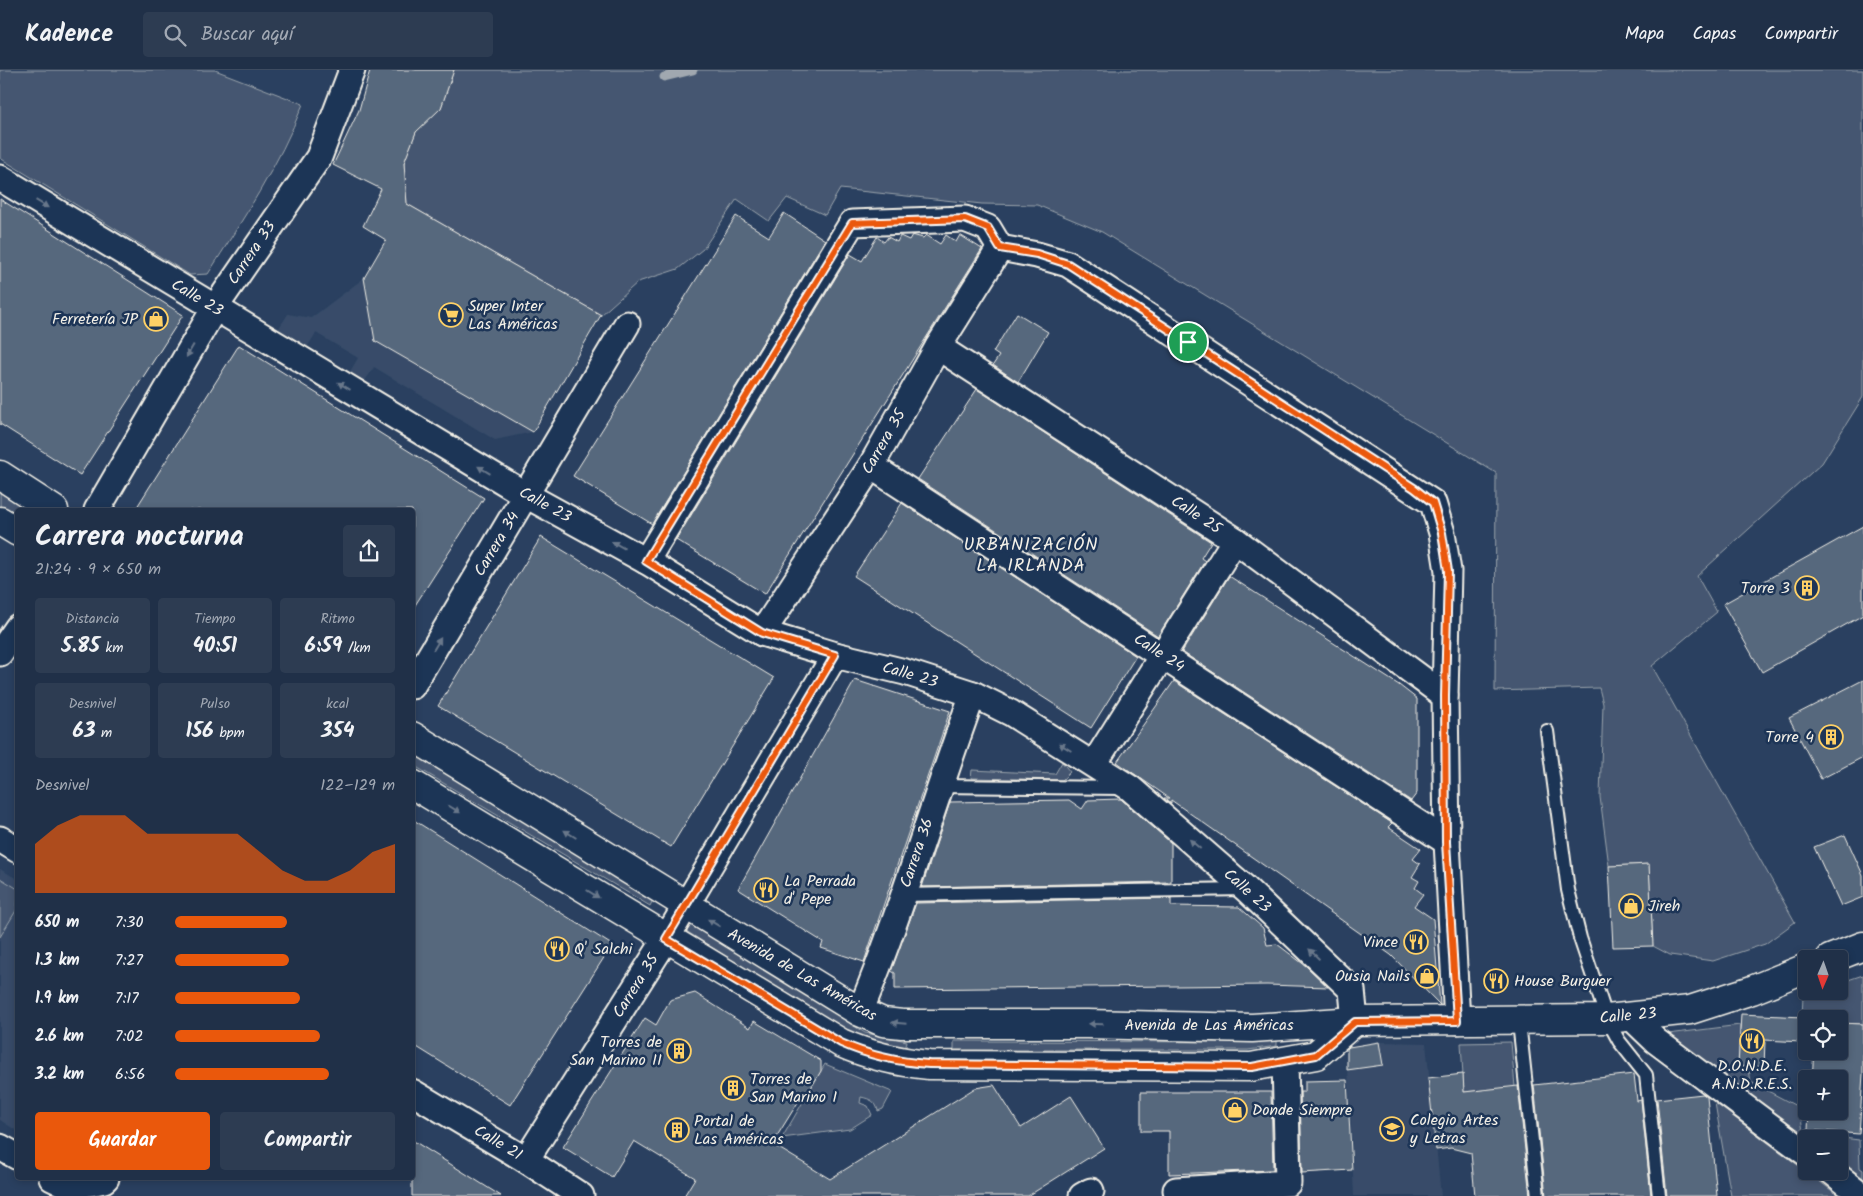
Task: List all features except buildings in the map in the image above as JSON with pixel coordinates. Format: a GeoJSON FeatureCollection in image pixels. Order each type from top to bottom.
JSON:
{"type":"FeatureCollection","features":[{"type":"Feature","properties":{"kind":"main road"},"geometry":{"type":"LineString","coordinates":[[0,475],[51,508]]}},
{"type":"Feature","properties":{"kind":"main road"},"geometry":{"type":"LineString","coordinates":[[0,521],[15,530]]}},
{"type":"Feature","properties":{"kind":"main road","name":"Avenida de Las Américas"},"geometry":{"type":"LineString","coordinates":[[415,738],[860,1012],[883,1022],[928,1025],[1087,1024],[1252,1028],[1355,1022]]}},
{"type":"Feature","properties":{"kind":"main road"},"geometry":{"type":"LineString","coordinates":[[415,786],[841,1043],[869,1055],[899,1062],[929,1064],[1252,1067],[1316,1055],[1355,1022]]}},
{"type":"Feature","properties":{"kind":"main road"},"geometry":{"type":"LineString","coordinates":[[1848,952],[1863,946]]}},
{"type":"Feature","properties":{"kind":"main road","name":"Calle 23"},"geometry":{"type":"LineString","coordinates":[[1355,1022],[1519,1022],[1619,1018],[1690,1010],[1752,990],[1798,971]]}},
{"type":"Feature","properties":{"kind":"main road"},"geometry":{"type":"LineString","coordinates":[[928,1025],[929,1064]]}},
{"type":"Feature","properties":{"kind":"street","name":"Carrera 33"},"geometry":{"type":"LineString","coordinates":[[98,508],[214,309],[319,157],[347,72]]}},
{"type":"Feature","properties":{"kind":"street","name":"Calle 23"},"geometry":{"type":"LineString","coordinates":[[0,178],[214,309],[526,495],[646,561],[762,633],[835,655],[905,672],[973,694],[1011,713],[1094,764],[1130,788],[1246,889],[1352,990],[1355,1022]]}},
{"type":"Feature","properties":{"kind":"street"},"geometry":{"type":"LineString","coordinates":[[646,561],[852,223],[965,219],[988,228],[1000,248],[1037,254],[1068,264],[1414,488],[1433,503],[1442,533],[1448,571],[1445,696],[1446,842],[1457,1021]]}},
{"type":"Feature","properties":{"kind":"street","name":"Carrera 35"},"geometry":{"type":"LineString","coordinates":[[762,633],[871,466],[938,347],[1000,248]]}},
{"type":"Feature","properties":{"kind":"street","name":"Carrera 34"},"geometry":{"type":"LineString","coordinates":[[415,681],[627,324]]}},
{"type":"Feature","properties":{"kind":"street","name":"Calle 25"},"geometry":{"type":"LineString","coordinates":[[938,347],[1235,540],[1445,696]]}},
{"type":"Feature","properties":{"kind":"street","name":"Calle 24"},"geometry":{"type":"LineString","coordinates":[[871,466],[1446,842]]}},
{"type":"Feature","properties":{"kind":"street"},"geometry":{"type":"LineString","coordinates":[[1094,764],[1235,540]]}},
{"type":"Feature","properties":{"kind":"street"},"geometry":{"type":"LineString","coordinates":[[0,653],[15,631]]}},
{"type":"Feature","properties":{"kind":"street","name":"Carrera 35"},"geometry":{"type":"LineString","coordinates":[[526,1160],[666,939],[835,655]]}},
{"type":"Feature","properties":{"kind":"street","name":"Carrera 36"},"geometry":{"type":"LineString","coordinates":[[860,1012],[878,969],[939,786],[973,694]]}},
{"type":"Feature","properties":{"kind":"street"},"geometry":{"type":"LineString","coordinates":[[0,840],[15,848]]}},
{"type":"Feature","properties":{"kind":"street"},"geometry":{"type":"LineString","coordinates":[[1619,1018],[1656,1041],[1798,1147]]}},
{"type":"Feature","properties":{"kind":"street"},"geometry":{"type":"LineString","coordinates":[[1176,1190],[1288,1183],[1285,1062]]}},
{"type":"Feature","properties":{"kind":"street","name":"Calle 21"},"geometry":{"type":"LineString","coordinates":[[415,1094],[526,1160],[581,1196]]}},
{"type":"Feature","properties":{"kind":"street"},"geometry":{"type":"LineString","coordinates":[[0,1147],[15,1156]]}},
{"type":"Feature","properties":{"kind":"street"},"geometry":{"type":"LineString","coordinates":[[57,1180],[70,1185],[82,1185],[104,1180]]}},
{"type":"Feature","properties":{"kind":"street"},"geometry":{"type":"LineString","coordinates":[[1843,1180],[1863,1196]]}},
{"type":"Feature","properties":{"kind":"lane"},"geometry":{"type":"LineString","coordinates":[[1547,731],[1568,890],[1580,938],[1619,1018],[1619,1041],[1646,1075],[1659,1196]]}},
{"type":"Feature","properties":{"kind":"lane"},"geometry":{"type":"LineString","coordinates":[[939,786],[1130,788]]}},
{"type":"Feature","properties":{"kind":"lane"},"geometry":{"type":"LineString","coordinates":[[902,895],[1246,889]]}},
{"type":"Feature","properties":{"kind":"lane"},"geometry":{"type":"LineString","coordinates":[[1519,1022],[1538,1196]]}},
{"type":"Feature","properties":{"kind":"shaded area"},"geometry":{"type":"Polygon","coordinates":[[[0,70],[215,70],[303,104],[272,170],[208,274],[190,275],[0,158],[0,70]]]}},
{"type":"Feature","properties":{"kind":"shaded area"},"geometry":{"type":"Polygon","coordinates":[[[454,70],[1863,70],[1863,397],[1822,463],[1697,576],[1717,612],[1652,666],[1795,922],[1765,944],[1713,961],[1670,955],[1653,946],[1649,864],[1609,866],[1600,797],[1603,704],[1599,688],[1495,691],[1496,473],[1102,232],[1037,205],[982,204],[840,189],[825,215],[787,198],[769,221],[737,199],[703,249],[678,269],[638,282],[601,315],[407,204],[404,163],[416,132],[441,108],[454,70]]]}},
{"type":"Feature","properties":{"kind":"shaded area"},"geometry":{"type":"Polygon","coordinates":[[[364,278],[376,341],[533,432],[495,440],[374,367],[363,384],[348,375],[358,358],[316,333],[306,349],[277,331],[288,314],[311,318],[364,278]]]}},
{"type":"Feature","properties":{"kind":"shaded area"},"geometry":{"type":"Polygon","coordinates":[[[0,491],[25,508],[15,508],[15,520],[0,509],[0,491]]]}},
{"type":"Feature","properties":{"kind":"shaded area"},"geometry":{"type":"Polygon","coordinates":[[[415,746],[654,898],[650,906],[415,766],[415,746]]]}},
{"type":"Feature","properties":{"kind":"shaded area"},"geometry":{"type":"Polygon","coordinates":[[[1062,762],[1070,772],[1062,780],[971,778],[972,770],[1055,774],[1062,762]]]}},
{"type":"Feature","properties":{"kind":"shaded area"},"geometry":{"type":"Polygon","coordinates":[[[0,869],[15,878],[15,1130],[0,1120],[0,869]]]}},
{"type":"Feature","properties":{"kind":"shaded area"},"geometry":{"type":"Polygon","coordinates":[[[0,878],[15,887],[15,912],[0,937],[0,878]]]}},
{"type":"Feature","properties":{"kind":"shaded area"},"geometry":{"type":"Polygon","coordinates":[[[692,923],[865,1033],[907,1041],[905,1051],[862,1042],[686,931],[692,923]]]}},
{"type":"Feature","properties":{"kind":"shaded area"},"geometry":{"type":"Polygon","coordinates":[[[1863,975],[1863,1024],[1848,1023],[1848,1010],[1802,1010],[1803,1000],[1848,1000],[1848,980],[1863,975]]]}},
{"type":"Feature","properties":{"kind":"shaded area"},"geometry":{"type":"Polygon","coordinates":[[[1740,1025],[1738,1066],[1749,1069],[1751,1082],[1798,1107],[1798,1120],[1801,1120],[1803,1130],[1798,1130],[1798,1133],[1660,1035],[1740,1025]]]}},
{"type":"Feature","properties":{"kind":"shaded area"},"geometry":{"type":"Polygon","coordinates":[[[1277,1037],[1277,1046],[1248,1050],[954,1050],[954,1041],[1245,1042],[1277,1037]]]}},
{"type":"Feature","properties":{"kind":"shaded area","name":"Colegio Artes y Letras"},"geometry":{"type":"Polygon","coordinates":[[[1379,1042],[1426,1043],[1441,1196],[1354,1196],[1347,1047],[1379,1042]]]}},
{"type":"Feature","properties":{"kind":"shaded area"},"geometry":{"type":"Polygon","coordinates":[[[1511,1042],[1515,1087],[1464,1092],[1461,1043],[1511,1042]]]}},
{"type":"Feature","properties":{"kind":"shaded area"},"geometry":{"type":"Polygon","coordinates":[[[825,1064],[892,1092],[883,1109],[878,1111],[872,1101],[861,1097],[860,1103],[868,1106],[872,1115],[850,1129],[782,1138],[825,1064]]]}},
{"type":"Feature","properties":{"kind":"shaded area"},"geometry":{"type":"Polygon","coordinates":[[[1715,1103],[1798,1165],[1798,1180],[1818,1180],[1839,1196],[1731,1196],[1715,1103]]]}},
{"type":"Feature","properties":{"kind":"shaded area"},"geometry":{"type":"Polygon","coordinates":[[[1848,1139],[1859,1140],[1860,1168],[1863,1170],[1863,1192],[1848,1179],[1848,1139]]]}},
{"type":"Feature","properties":{"kind":"waterway"},"geometry":{"type":"LineString","coordinates":[[664,77],[693,70]]}},
{"type":"Feature","properties":{"kind":"place","name":"Super Inter Las Américas"},"geometry":{"type":"Point","coordinates":[451,315]}},
{"type":"Feature","properties":{"kind":"place","name":"Ferretería JP"},"geometry":{"type":"Point","coordinates":[156,319]}},
{"type":"Feature","properties":{"kind":"place","name":"Torre 3"},"geometry":{"type":"Point","coordinates":[1807,588]}},
{"type":"Feature","properties":{"kind":"place","name":"Torre 4"},"geometry":{"type":"Point","coordinates":[1831,737]}},
{"type":"Feature","properties":{"kind":"place","name":"La Perrada d' Pepe"},"geometry":{"type":"Point","coordinates":[766,890]}},
{"type":"Feature","properties":{"kind":"place","name":"Jireh"},"geometry":{"type":"Point","coordinates":[1631,906]}},
{"type":"Feature","properties":{"kind":"place","name":"Vince"},"geometry":{"type":"Point","coordinates":[1416,942]}},
{"type":"Feature","properties":{"kind":"place","name":"Q' Salchi"},"geometry":{"type":"Point","coordinates":[557,949]}},
{"type":"Feature","properties":{"kind":"place","name":"Ousia Nails"},"geometry":{"type":"Point","coordinates":[1427,976]}},
{"type":"Feature","properties":{"kind":"place","name":"House Burguer"},"geometry":{"type":"Point","coordinates":[1496,981]}},
{"type":"Feature","properties":{"kind":"place","name":"D.O.N.D.E. A.N.D.R.E.S."},"geometry":{"type":"Point","coordinates":[1752,1041]}},
{"type":"Feature","properties":{"kind":"place","name":"Torres de San Marino II"},"geometry":{"type":"Point","coordinates":[679,1051]}},
{"type":"Feature","properties":{"kind":"place","name":"Torres de San Marino I"},"geometry":{"type":"Point","coordinates":[733,1088]}},
{"type":"Feature","properties":{"kind":"place","name":"Donde Siempre"},"geometry":{"type":"Point","coordinates":[1235,1110]}},
{"type":"Feature","properties":{"kind":"place","name":"Colegio Artes y Letras"},"geometry":{"type":"Point","coordinates":[1392,1129]}},
{"type":"Feature","properties":{"kind":"place","name":"Portal de Las Américas"},"geometry":{"type":"Point","coordinates":[677,1130]}},
{"type":"Feature","properties":{"kind":"district","name":"URBANIZACIÓN LA IRLANDA"},"geometry":{"type":"Point","coordinates":[1031,555]}},
{"type":"Feature","properties":{"kind":"route"},"geometry":{"type":"LineString","coordinates":[[965,219],[988,228],[1000,248],[1037,254],[1068,264],[1188,342],[1414,488],[1433,503],[1442,533],[1448,571],[1445,696],[1446,842],[1457,1021],[1355,1022],[1316,1055],[1252,1067],[929,1064],[899,1062],[869,1055],[841,1043],[666,939],[835,655],[762,633],[646,561],[852,223],[965,219]]}}]}
